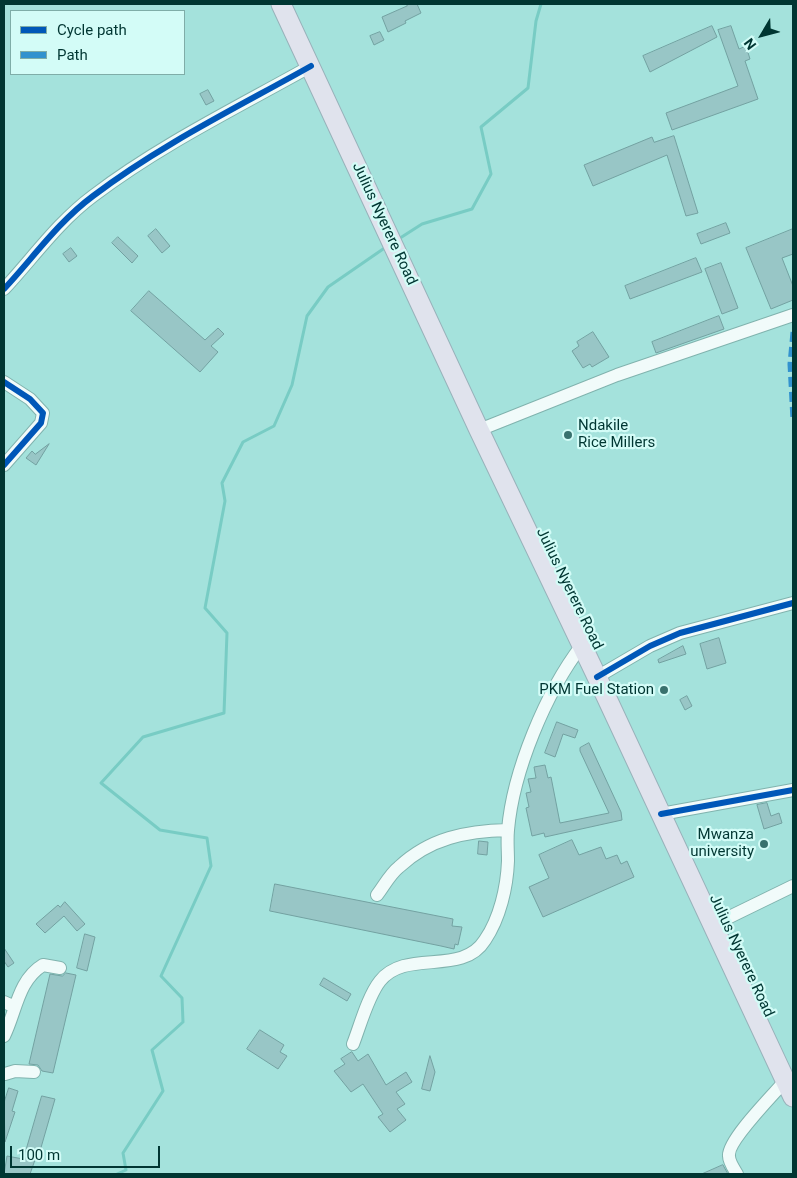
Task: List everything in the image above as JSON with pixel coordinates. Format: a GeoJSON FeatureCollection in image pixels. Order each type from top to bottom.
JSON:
{"type":"FeatureCollection","features":[{"type":"Feature","properties":{"kind":"highway","name":"Julius Nyerere Road"},"geometry":{"type":"LineString","coordinates":[[281,4],[789,1089]]}},
{"type":"Feature","properties":{"kind":"street"},"geometry":{"type":"LineString","coordinates":[[4,289],[55,230],[92,196],[186,136],[311,66]]}},
{"type":"Feature","properties":{"kind":"street"},"geometry":{"type":"LineString","coordinates":[[479,430],[617,375],[793,315]]}},
{"type":"Feature","properties":{"kind":"street"},"geometry":{"type":"LineString","coordinates":[[4,382],[30,399],[42,414],[41,423],[4,465]]}},
{"type":"Feature","properties":{"kind":"street"},"geometry":{"type":"LineString","coordinates":[[597,677],[638,652],[680,633],[793,603]]}},
{"type":"Feature","properties":{"kind":"street"},"geometry":{"type":"LineString","coordinates":[[353,1044],[376,986],[389,972],[411,963],[460,959],[476,951],[484,942],[492,928],[506,884],[508,830],[526,754],[554,687],[566,665],[582,645]]}},
{"type":"Feature","properties":{"kind":"street"},"geometry":{"type":"LineString","coordinates":[[661,814],[793,790]]}},
{"type":"Feature","properties":{"kind":"street"},"geometry":{"type":"LineString","coordinates":[[377,895],[398,867],[426,848],[458,834],[508,830]]}},
{"type":"Feature","properties":{"kind":"street"},"geometry":{"type":"LineString","coordinates":[[712,925],[793,886]]}},
{"type":"Feature","properties":{"kind":"street"},"geometry":{"type":"LineString","coordinates":[[4,1036],[10,1005],[37,968],[43,964],[60,968]]}},
{"type":"Feature","properties":{"kind":"street"},"geometry":{"type":"LineString","coordinates":[[4,1075],[15,1071],[34,1072]]}},
{"type":"Feature","properties":{"kind":"street"},"geometry":{"type":"LineString","coordinates":[[737,1174],[728,1156],[730,1148],[741,1131],[789,1089]]}},
{"type":"Feature","properties":{"kind":"building"},"geometry":{"type":"Polygon","coordinates":[[[406,4],[417,4],[421,13],[388,32],[382,17],[407,6],[406,4]]]}},
{"type":"Feature","properties":{"kind":"building"},"geometry":{"type":"Polygon","coordinates":[[[712,26],[717,37],[650,72],[643,56],[712,26]]]}},
{"type":"Feature","properties":{"kind":"building"},"geometry":{"type":"Polygon","coordinates":[[[731,26],[739,49],[746,46],[750,59],[745,61],[758,99],[672,130],[666,113],[738,86],[718,30],[731,26]]]}},
{"type":"Feature","properties":{"kind":"building"},"geometry":{"type":"Polygon","coordinates":[[[380,32],[384,40],[374,45],[370,36],[380,32]]]}},
{"type":"Feature","properties":{"kind":"building"},"geometry":{"type":"Polygon","coordinates":[[[208,90],[214,101],[206,105],[200,94],[208,90]]]}},
{"type":"Feature","properties":{"kind":"building"},"geometry":{"type":"Polygon","coordinates":[[[674,136],[698,213],[686,216],[667,155],[593,186],[584,165],[652,137],[654,142],[674,136]]]}},
{"type":"Feature","properties":{"kind":"building"},"geometry":{"type":"Polygon","coordinates":[[[726,223],[730,233],[701,244],[697,234],[726,223]]]}},
{"type":"Feature","properties":{"kind":"building"},"geometry":{"type":"Polygon","coordinates":[[[156,229],[170,246],[162,253],[148,236],[156,229]]]}},
{"type":"Feature","properties":{"kind":"building"},"geometry":{"type":"Polygon","coordinates":[[[793,229],[793,254],[782,258],[793,286],[793,300],[771,309],[746,248],[793,229]]]}},
{"type":"Feature","properties":{"kind":"building"},"geometry":{"type":"Polygon","coordinates":[[[118,237],[138,256],[132,263],[112,243],[118,237]]]}},
{"type":"Feature","properties":{"kind":"building"},"geometry":{"type":"Polygon","coordinates":[[[71,248],[77,256],[69,262],[63,254],[71,248]]]}},
{"type":"Feature","properties":{"kind":"building"},"geometry":{"type":"Polygon","coordinates":[[[696,258],[702,272],[630,299],[625,286],[696,258]]]}},
{"type":"Feature","properties":{"kind":"building"},"geometry":{"type":"Polygon","coordinates":[[[721,263],[738,308],[722,314],[705,269],[721,263]]]}},
{"type":"Feature","properties":{"kind":"building"},"geometry":{"type":"Polygon","coordinates":[[[149,291],[205,340],[218,328],[224,334],[211,346],[218,352],[200,372],[131,311],[149,291]]]}},
{"type":"Feature","properties":{"kind":"building"},"geometry":{"type":"Polygon","coordinates":[[[719,316],[724,329],[656,353],[652,342],[719,316]]]}},
{"type":"Feature","properties":{"kind":"building"},"geometry":{"type":"Polygon","coordinates":[[[593,332],[609,357],[592,367],[590,364],[583,368],[572,351],[579,346],[577,342],[593,332]]]}},
{"type":"Feature","properties":{"kind":"building"},"geometry":{"type":"Polygon","coordinates":[[[49,444],[36,465],[26,458],[32,451],[35,454],[49,444]]]}},
{"type":"Feature","properties":{"kind":"building"},"geometry":{"type":"Polygon","coordinates":[[[719,638],[726,663],[707,669],[700,644],[719,638]]]}},
{"type":"Feature","properties":{"kind":"building"},"geometry":{"type":"Polygon","coordinates":[[[683,646],[686,654],[659,663],[658,660],[683,646]]]}},
{"type":"Feature","properties":{"kind":"building"},"geometry":{"type":"Polygon","coordinates":[[[687,696],[692,706],[685,710],[680,700],[687,696]]]}},
{"type":"Feature","properties":{"kind":"building"},"geometry":{"type":"Polygon","coordinates":[[[557,722],[578,730],[575,738],[563,734],[555,757],[545,753],[557,722]]]}},
{"type":"Feature","properties":{"kind":"building"},"geometry":{"type":"Polygon","coordinates":[[[589,743],[621,812],[622,820],[545,837],[544,833],[532,836],[526,808],[529,807],[526,793],[531,792],[528,779],[536,778],[534,767],[545,765],[548,778],[551,777],[560,823],[609,813],[580,751],[580,748],[589,743]]]}},
{"type":"Feature","properties":{"kind":"building"},"geometry":{"type":"Polygon","coordinates":[[[767,803],[771,816],[779,813],[782,823],[764,829],[757,805],[767,803]]]}},
{"type":"Feature","properties":{"kind":"building"},"geometry":{"type":"Polygon","coordinates":[[[572,840],[579,855],[601,847],[606,859],[617,855],[621,864],[627,861],[634,877],[543,917],[529,887],[549,878],[539,855],[572,840]]]}},
{"type":"Feature","properties":{"kind":"building"},"geometry":{"type":"Polygon","coordinates":[[[479,841],[488,842],[487,855],[478,854],[479,841]]]}},
{"type":"Feature","properties":{"kind":"building"},"geometry":{"type":"Polygon","coordinates":[[[275,884],[453,919],[452,926],[462,927],[458,945],[455,944],[454,949],[270,911],[275,884]]]}},
{"type":"Feature","properties":{"kind":"building"},"geometry":{"type":"Polygon","coordinates":[[[65,902],[85,924],[77,931],[64,916],[45,933],[36,924],[58,905],[60,907],[65,902]]]}},
{"type":"Feature","properties":{"kind":"building"},"geometry":{"type":"Polygon","coordinates":[[[85,934],[95,937],[87,971],[77,968],[85,934]]]}},
{"type":"Feature","properties":{"kind":"building"},"geometry":{"type":"Polygon","coordinates":[[[4,948],[14,963],[8,967],[4,961],[4,948]]]}},
{"type":"Feature","properties":{"kind":"building"},"geometry":{"type":"Polygon","coordinates":[[[66,973],[76,975],[53,1073],[42,1071],[38,1065],[29,1064],[50,974],[62,976],[66,973]]]}},
{"type":"Feature","properties":{"kind":"building"},"geometry":{"type":"Polygon","coordinates":[[[324,978],[351,994],[347,1001],[320,985],[324,978]]]}},
{"type":"Feature","properties":{"kind":"building"},"geometry":{"type":"Polygon","coordinates":[[[260,1030],[284,1045],[280,1052],[287,1056],[278,1069],[247,1049],[260,1030]]]}},
{"type":"Feature","properties":{"kind":"building"},"geometry":{"type":"Polygon","coordinates":[[[352,1052],[358,1061],[368,1054],[386,1085],[406,1072],[412,1082],[396,1092],[405,1104],[397,1109],[406,1120],[390,1132],[378,1117],[383,1114],[363,1084],[351,1092],[334,1071],[345,1064],[341,1059],[352,1052]]]}},
{"type":"Feature","properties":{"kind":"building"},"geometry":{"type":"Polygon","coordinates":[[[430,1056],[435,1072],[430,1091],[422,1089],[430,1056]]]}},
{"type":"Feature","properties":{"kind":"building"},"geometry":{"type":"Polygon","coordinates":[[[9,1088],[18,1091],[12,1111],[15,1112],[5,1142],[4,1103],[9,1088]]]}},
{"type":"Feature","properties":{"kind":"building"},"geometry":{"type":"Polygon","coordinates":[[[42,1096],[55,1099],[38,1158],[36,1157],[30,1174],[4,1174],[7,1156],[23,1159],[42,1096]]]}},
{"type":"Feature","properties":{"kind":"building"},"geometry":{"type":"Polygon","coordinates":[[[723,1165],[728,1174],[702,1174],[723,1165]]]}},
{"type":"Feature","properties":{"kind":"waterway"},"geometry":{"type":"LineString","coordinates":[[397,240],[422,224],[472,209],[491,174],[481,127],[528,88],[536,21],[541,4]]}},
{"type":"Feature","properties":{"kind":"waterway"},"geometry":{"type":"LineString","coordinates":[[117,1174],[126,1170],[123,1153],[163,1091],[152,1050],[183,1022],[182,998],[161,976],[211,866],[207,838],[160,830],[101,783],[143,737],[224,713],[227,633],[205,608],[225,501],[222,483],[243,442],[274,426],[292,385],[307,316],[328,287],[386,247]]}},
{"type":"Feature","properties":{"kind":"marked path"},"geometry":{"type":"LineString","coordinates":[[793,332],[790,364],[793,420]]}},
{"type":"Feature","properties":{"kind":"cycle path"},"geometry":{"type":"LineString","coordinates":[[4,289],[68,217],[119,177],[172,143],[311,66]]}},
{"type":"Feature","properties":{"kind":"cycle path"},"geometry":{"type":"LineString","coordinates":[[4,382],[30,399],[43,413],[41,423],[4,465]]}},
{"type":"Feature","properties":{"kind":"cycle path"},"geometry":{"type":"LineString","coordinates":[[597,677],[650,646],[680,633],[793,603]]}},
{"type":"Feature","properties":{"kind":"cycle path"},"geometry":{"type":"LineString","coordinates":[[661,814],[793,790]]}},
{"type":"Feature","properties":{"kind":"place","name":"Ndakile Rice Millers"},"geometry":{"type":"Point","coordinates":[568,435]}},
{"type":"Feature","properties":{"kind":"place","name":"PKM Fuel Station"},"geometry":{"type":"Point","coordinates":[664,690]}},
{"type":"Feature","properties":{"kind":"place","name":"Mwanza university"},"geometry":{"type":"Point","coordinates":[764,844]}}]}
